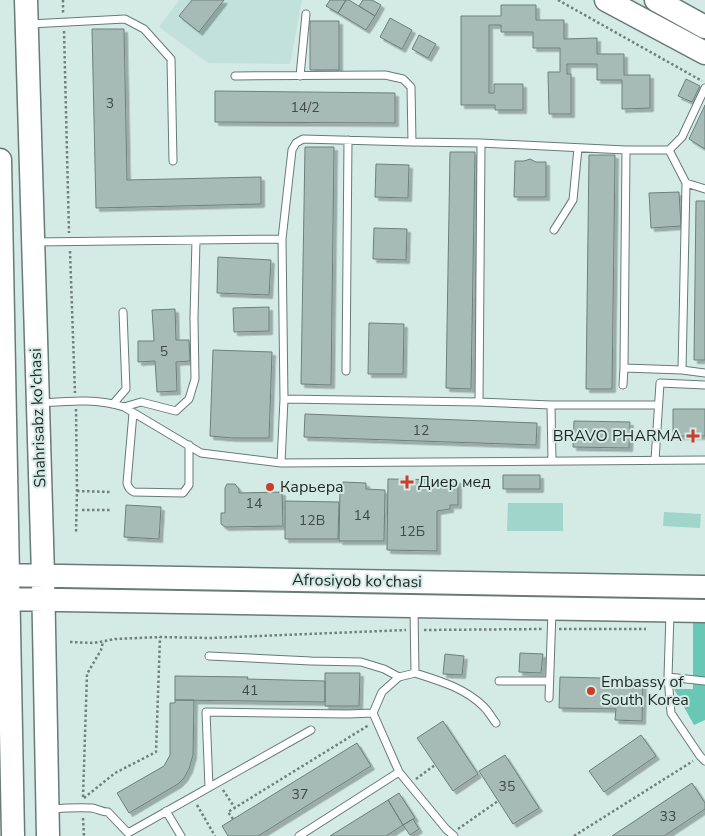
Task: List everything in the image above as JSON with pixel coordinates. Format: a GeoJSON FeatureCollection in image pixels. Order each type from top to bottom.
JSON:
{"type":"FeatureCollection","features":[{"type":"Feature","properties":{"kind":"main road","name":"Shahrisabz ko'chasi"},"geometry":{"type":"LineString","coordinates":[[26,0],[48,836]]}},
{"type":"Feature","properties":{"kind":"main road"},"geometry":{"type":"LineString","coordinates":[[606,0],[705,53]]}},
{"type":"Feature","properties":{"kind":"main road"},"geometry":{"type":"LineString","coordinates":[[656,0],[705,27]]}},
{"type":"Feature","properties":{"kind":"main road","name":"Shahrisabz ko'chasi"},"geometry":{"type":"LineString","coordinates":[[0,160],[4,599],[14,836]]}},
{"type":"Feature","properties":{"kind":"main road","name":"Afrosiyob ko'chasi"},"geometry":{"type":"LineString","coordinates":[[4,575],[705,587]]}},
{"type":"Feature","properties":{"kind":"main road","name":"Afrosiyob ko'chasi"},"geometry":{"type":"LineString","coordinates":[[4,599],[705,611]]}},
{"type":"Feature","properties":{"kind":"lane"},"geometry":{"type":"LineString","coordinates":[[300,76],[306,14]]}},
{"type":"Feature","properties":{"kind":"lane"},"geometry":{"type":"LineString","coordinates":[[27,24],[125,19],[144,29],[171,59],[173,161]]}},
{"type":"Feature","properties":{"kind":"lane"},"geometry":{"type":"LineString","coordinates":[[235,76],[385,75],[402,79],[411,87],[412,142]]}},
{"type":"Feature","properties":{"kind":"lane"},"geometry":{"type":"LineString","coordinates":[[281,463],[284,398],[282,239],[292,150],[296,143],[303,139],[669,150],[682,137],[705,88]]}},
{"type":"Feature","properties":{"kind":"lane"},"geometry":{"type":"LineString","coordinates":[[346,371],[348,140]]}},
{"type":"Feature","properties":{"kind":"lane"},"geometry":{"type":"LineString","coordinates":[[478,402],[481,143]]}},
{"type":"Feature","properties":{"kind":"lane"},"geometry":{"type":"LineString","coordinates":[[554,230],[573,200],[578,148]]}},
{"type":"Feature","properties":{"kind":"lane"},"geometry":{"type":"LineString","coordinates":[[623,385],[626,150]]}},
{"type":"Feature","properties":{"kind":"lane"},"geometry":{"type":"LineString","coordinates":[[669,150],[686,183],[682,370]]}},
{"type":"Feature","properties":{"kind":"lane"},"geometry":{"type":"LineString","coordinates":[[686,183],[705,189]]}},
{"type":"Feature","properties":{"kind":"lane"},"geometry":{"type":"LineString","coordinates":[[33,242],[282,239]]}},
{"type":"Feature","properties":{"kind":"lane"},"geometry":{"type":"LineString","coordinates":[[124,408],[141,402],[176,411],[189,399],[195,379],[196,240]]}},
{"type":"Feature","properties":{"kind":"lane"},"geometry":{"type":"LineString","coordinates":[[114,404],[126,389],[123,312]]}},
{"type":"Feature","properties":{"kind":"lane"},"geometry":{"type":"LineString","coordinates":[[624,368],[682,370],[705,373]]}},
{"type":"Feature","properties":{"kind":"lane"},"geometry":{"type":"LineString","coordinates":[[655,460],[660,383],[705,385]]}},
{"type":"Feature","properties":{"kind":"lane"},"geometry":{"type":"LineString","coordinates":[[284,398],[551,405],[658,405]]}},
{"type":"Feature","properties":{"kind":"lane"},"geometry":{"type":"LineString","coordinates":[[38,403],[76,401],[114,404],[201,453],[281,463],[705,460]]}},
{"type":"Feature","properties":{"kind":"lane"},"geometry":{"type":"LineString","coordinates":[[551,405],[552,461]]}},
{"type":"Feature","properties":{"kind":"lane"},"geometry":{"type":"LineString","coordinates":[[133,413],[127,483],[130,490],[134,492],[183,493],[189,485],[189,445]]}},
{"type":"Feature","properties":{"kind":"lane"},"geometry":{"type":"LineString","coordinates":[[414,606],[415,673]]}},
{"type":"Feature","properties":{"kind":"lane"},"geometry":{"type":"LineString","coordinates":[[549,698],[552,608]]}},
{"type":"Feature","properties":{"kind":"lane"},"geometry":{"type":"LineString","coordinates":[[670,610],[668,677],[671,713],[703,759]]}},
{"type":"Feature","properties":{"kind":"lane"},"geometry":{"type":"LineString","coordinates":[[209,656],[361,662],[384,669],[399,677]]}},
{"type":"Feature","properties":{"kind":"lane"},"geometry":{"type":"LineString","coordinates":[[373,713],[382,692],[399,677],[415,673],[454,686],[471,696],[485,708],[496,723]]}},
{"type":"Feature","properties":{"kind":"lane"},"geometry":{"type":"LineString","coordinates":[[668,677],[705,681]]}},
{"type":"Feature","properties":{"kind":"lane"},"geometry":{"type":"LineString","coordinates":[[499,681],[549,681]]}},
{"type":"Feature","properties":{"kind":"lane"},"geometry":{"type":"LineString","coordinates":[[209,787],[206,712],[373,713]]}},
{"type":"Feature","properties":{"kind":"lane"},"geometry":{"type":"LineString","coordinates":[[373,713],[399,772],[452,835]]}},
{"type":"Feature","properties":{"kind":"lane"},"geometry":{"type":"LineString","coordinates":[[47,809],[83,808],[108,812],[128,833],[311,730]]}},
{"type":"Feature","properties":{"kind":"lane"},"geometry":{"type":"LineString","coordinates":[[300,836],[399,772]]}},
{"type":"Feature","properties":{"kind":"lane"},"geometry":{"type":"LineString","coordinates":[[166,811],[181,836]]}},
{"type":"Feature","properties":{"kind":"path"},"geometry":{"type":"LineString","coordinates":[[63,0],[69,241],[76,401],[76,532]]}},
{"type":"Feature","properties":{"kind":"path"},"geometry":{"type":"LineString","coordinates":[[558,0],[705,83]]}},
{"type":"Feature","properties":{"kind":"path"},"geometry":{"type":"LineString","coordinates":[[77,492],[111,492]]}},
{"type":"Feature","properties":{"kind":"path"},"geometry":{"type":"LineString","coordinates":[[82,510],[111,510]]}},
{"type":"Feature","properties":{"kind":"path"},"geometry":{"type":"LineString","coordinates":[[70,642],[94,642],[115,638],[210,638],[414,630]]}},
{"type":"Feature","properties":{"kind":"path"},"geometry":{"type":"LineString","coordinates":[[103,641],[101,650],[87,674],[83,798],[115,773],[156,752],[160,637]]}},
{"type":"Feature","properties":{"kind":"path"},"geometry":{"type":"LineString","coordinates":[[233,819],[228,812],[377,720]]}},
{"type":"Feature","properties":{"kind":"path"},"geometry":{"type":"LineString","coordinates":[[574,836],[703,759]]}},
{"type":"Feature","properties":{"kind":"path"},"geometry":{"type":"LineString","coordinates":[[409,783],[435,765]]}},
{"type":"Feature","properties":{"kind":"path"},"geometry":{"type":"LineString","coordinates":[[218,782],[235,808]]}},
{"type":"Feature","properties":{"kind":"path"},"geometry":{"type":"LineString","coordinates":[[192,797],[215,836]]}},
{"type":"Feature","properties":{"kind":"path"},"geometry":{"type":"LineString","coordinates":[[452,835],[498,802]]}},
{"type":"Feature","properties":{"kind":"path"},"geometry":{"type":"LineString","coordinates":[[83,808],[84,836]]}},
{"type":"Feature","properties":{"kind":"shaded area"},"geometry":{"type":"Polygon","coordinates":[[[179,0],[302,0],[290,64],[208,63],[159,27],[179,0]]]}},
{"type":"Feature","properties":{"kind":"shaded area"},"geometry":{"type":"Polygon","coordinates":[[[508,503],[563,503],[563,531],[507,531],[508,503]]]}},
{"type":"Feature","properties":{"kind":"shaded area"},"geometry":{"type":"Polygon","coordinates":[[[664,512],[701,514],[700,528],[663,526],[664,512]]]}},
{"type":"Feature","properties":{"kind":"green space"},"geometry":{"type":"Polygon","coordinates":[[[693,618],[705,618],[705,720],[694,725],[674,689],[693,689],[693,618]]]}},
{"type":"Feature","properties":{"kind":"building"},"geometry":{"type":"Polygon","coordinates":[[[192,0],[224,0],[199,32],[179,16],[192,0]]]}},
{"type":"Feature","properties":{"kind":"building"},"geometry":{"type":"Polygon","coordinates":[[[330,0],[346,0],[338,13],[326,6],[330,0]]]}},
{"type":"Feature","properties":{"kind":"building"},"geometry":{"type":"Polygon","coordinates":[[[346,0],[375,16],[366,30],[338,13],[346,0]]]}},
{"type":"Feature","properties":{"kind":"building"},"geometry":{"type":"Polygon","coordinates":[[[363,0],[372,0],[381,5],[375,16],[359,6],[363,0]]]}},
{"type":"Feature","properties":{"kind":"building"},"geometry":{"type":"Polygon","coordinates":[[[501,5],[536,5],[536,20],[564,20],[564,39],[597,38],[597,54],[624,54],[624,75],[650,75],[650,108],[622,109],[622,80],[597,80],[597,64],[567,64],[567,74],[571,74],[571,114],[549,114],[548,72],[560,72],[560,48],[533,48],[533,32],[501,32],[501,25],[489,25],[489,93],[494,93],[494,84],[523,84],[523,110],[495,110],[495,105],[461,105],[461,16],[501,16],[501,5]]]}},
{"type":"Feature","properties":{"kind":"building"},"geometry":{"type":"Polygon","coordinates":[[[390,18],[412,30],[402,49],[380,37],[390,18]]]}},
{"type":"Feature","properties":{"kind":"building"},"geometry":{"type":"Polygon","coordinates":[[[310,21],[339,21],[339,70],[310,70],[310,21]]]}},
{"type":"Feature","properties":{"kind":"building"},"geometry":{"type":"Polygon","coordinates":[[[92,29],[124,29],[127,180],[261,177],[261,204],[96,208],[92,29]]]}},
{"type":"Feature","properties":{"kind":"building"},"geometry":{"type":"Polygon","coordinates":[[[419,35],[436,44],[428,58],[412,49],[419,35]]]}},
{"type":"Feature","properties":{"kind":"building"},"geometry":{"type":"Polygon","coordinates":[[[686,79],[700,86],[692,102],[678,96],[686,79]]]}},
{"type":"Feature","properties":{"kind":"building"},"geometry":{"type":"Polygon","coordinates":[[[215,91],[395,93],[395,123],[215,122],[215,91]]]}},
{"type":"Feature","properties":{"kind":"building"},"geometry":{"type":"Polygon","coordinates":[[[705,105],[705,149],[689,139],[705,105]]]}},
{"type":"Feature","properties":{"kind":"building"},"geometry":{"type":"Polygon","coordinates":[[[305,147],[334,147],[331,385],[301,384],[305,147]]]}},
{"type":"Feature","properties":{"kind":"building"},"geometry":{"type":"Polygon","coordinates":[[[450,152],[475,152],[471,389],[446,388],[450,152]]]}},
{"type":"Feature","properties":{"kind":"building"},"geometry":{"type":"Polygon","coordinates":[[[589,155],[615,155],[612,389],[586,389],[589,155]]]}},
{"type":"Feature","properties":{"kind":"building"},"geometry":{"type":"Polygon","coordinates":[[[530,159],[536,162],[546,162],[546,197],[514,197],[515,161],[530,159]]]}},
{"type":"Feature","properties":{"kind":"building"},"geometry":{"type":"Polygon","coordinates":[[[376,164],[409,165],[408,198],[375,197],[376,164]]]}},
{"type":"Feature","properties":{"kind":"building"},"geometry":{"type":"Polygon","coordinates":[[[679,192],[681,226],[651,228],[649,193],[679,192]]]}},
{"type":"Feature","properties":{"kind":"building"},"geometry":{"type":"Polygon","coordinates":[[[696,201],[705,201],[705,360],[694,360],[696,201]]]}},
{"type":"Feature","properties":{"kind":"building"},"geometry":{"type":"Polygon","coordinates":[[[374,228],[407,229],[406,260],[373,259],[374,228]]]}},
{"type":"Feature","properties":{"kind":"building"},"geometry":{"type":"Polygon","coordinates":[[[218,257],[271,260],[269,295],[217,293],[218,257]]]}},
{"type":"Feature","properties":{"kind":"building"},"geometry":{"type":"Polygon","coordinates":[[[269,307],[269,331],[234,332],[233,308],[269,307]]]}},
{"type":"Feature","properties":{"kind":"building"},"geometry":{"type":"Polygon","coordinates":[[[175,309],[176,340],[189,340],[190,361],[176,362],[177,391],[157,392],[155,361],[138,362],[138,341],[154,341],[152,310],[175,309]]]}},
{"type":"Feature","properties":{"kind":"building"},"geometry":{"type":"Polygon","coordinates":[[[369,323],[404,324],[403,374],[368,374],[369,323]]]}},
{"type":"Feature","properties":{"kind":"building"},"geometry":{"type":"Polygon","coordinates":[[[213,350],[272,352],[269,438],[210,436],[213,350]]]}},
{"type":"Feature","properties":{"kind":"building"},"geometry":{"type":"Polygon","coordinates":[[[673,409],[705,409],[705,436],[673,436],[673,409]]]}},
{"type":"Feature","properties":{"kind":"building"},"geometry":{"type":"Polygon","coordinates":[[[305,414],[537,423],[536,445],[304,437],[305,414]]]}},
{"type":"Feature","properties":{"kind":"building"},"geometry":{"type":"Polygon","coordinates":[[[574,421],[630,422],[629,448],[573,447],[574,421]]]}},
{"type":"Feature","properties":{"kind":"building"},"geometry":{"type":"Polygon","coordinates":[[[503,475],[540,475],[540,489],[503,489],[503,475]]]}},
{"type":"Feature","properties":{"kind":"building"},"geometry":{"type":"Polygon","coordinates":[[[388,479],[458,480],[458,505],[450,505],[450,509],[437,511],[437,551],[387,550],[388,479]]]}},
{"type":"Feature","properties":{"kind":"building"},"geometry":{"type":"Polygon","coordinates":[[[343,482],[366,483],[366,489],[385,490],[384,541],[339,541],[340,489],[343,489],[343,482]]]}},
{"type":"Feature","properties":{"kind":"building"},"geometry":{"type":"Polygon","coordinates":[[[227,484],[235,484],[239,489],[239,493],[282,492],[283,526],[225,527],[221,524],[221,513],[225,513],[225,488],[227,484]]]}},
{"type":"Feature","properties":{"kind":"building"},"geometry":{"type":"Polygon","coordinates":[[[285,501],[339,502],[338,539],[285,539],[285,501]]]}},
{"type":"Feature","properties":{"kind":"building"},"geometry":{"type":"Polygon","coordinates":[[[126,505],[161,507],[159,539],[124,537],[126,505]]]}},
{"type":"Feature","properties":{"kind":"building"},"geometry":{"type":"Polygon","coordinates":[[[520,653],[543,654],[541,673],[519,672],[520,653]]]}},
{"type":"Feature","properties":{"kind":"building"},"geometry":{"type":"Polygon","coordinates":[[[445,654],[464,656],[462,675],[443,674],[445,654]]]}},
{"type":"Feature","properties":{"kind":"building"},"geometry":{"type":"Polygon","coordinates":[[[325,673],[360,673],[359,706],[325,706],[325,673]]]}},
{"type":"Feature","properties":{"kind":"building"},"geometry":{"type":"Polygon","coordinates":[[[175,676],[325,681],[325,702],[175,700],[175,676]]]}},
{"type":"Feature","properties":{"kind":"building"},"geometry":{"type":"Polygon","coordinates":[[[560,677],[643,679],[642,721],[615,720],[616,709],[559,708],[560,677]]]}},
{"type":"Feature","properties":{"kind":"building"},"geometry":{"type":"Polygon","coordinates":[[[175,700],[194,700],[193,755],[189,769],[178,784],[129,813],[117,793],[164,766],[170,755],[170,703],[175,703],[175,700]]]}},
{"type":"Feature","properties":{"kind":"building"},"geometry":{"type":"Polygon","coordinates":[[[443,721],[478,774],[453,791],[417,738],[443,721]]]}},
{"type":"Feature","properties":{"kind":"building"},"geometry":{"type":"Polygon","coordinates":[[[641,735],[656,756],[604,792],[589,771],[641,735]]]}},
{"type":"Feature","properties":{"kind":"building"},"geometry":{"type":"Polygon","coordinates":[[[357,743],[371,766],[258,836],[228,836],[222,826],[357,743]]]}},
{"type":"Feature","properties":{"kind":"building"},"geometry":{"type":"Polygon","coordinates":[[[505,755],[539,808],[513,824],[479,771],[505,755]]]}},
{"type":"Feature","properties":{"kind":"building"},"geometry":{"type":"Polygon","coordinates":[[[692,783],[705,803],[705,809],[664,836],[612,836],[692,783]]]}},
{"type":"Feature","properties":{"kind":"building"},"geometry":{"type":"Polygon","coordinates":[[[399,793],[415,818],[403,825],[388,800],[399,793]]]}},
{"type":"Feature","properties":{"kind":"building"},"geometry":{"type":"Polygon","coordinates":[[[388,800],[403,825],[386,836],[330,836],[388,800]]]}},
{"type":"Feature","properties":{"kind":"building"},"geometry":{"type":"Polygon","coordinates":[[[413,819],[419,829],[410,835],[403,825],[413,819]]]}},
{"type":"Feature","properties":{"kind":"place","name":"BRAVO PHARMA"},"geometry":{"type":"Point","coordinates":[693,436]}},
{"type":"Feature","properties":{"kind":"place","name":"Диер мед"},"geometry":{"type":"Point","coordinates":[407,482]}},
{"type":"Feature","properties":{"kind":"place","name":"Карьера"},"geometry":{"type":"Point","coordinates":[270,487]}},
{"type":"Feature","properties":{"kind":"place","name":"Embassy of South Korea"},"geometry":{"type":"Point","coordinates":[591,691]}}]}
